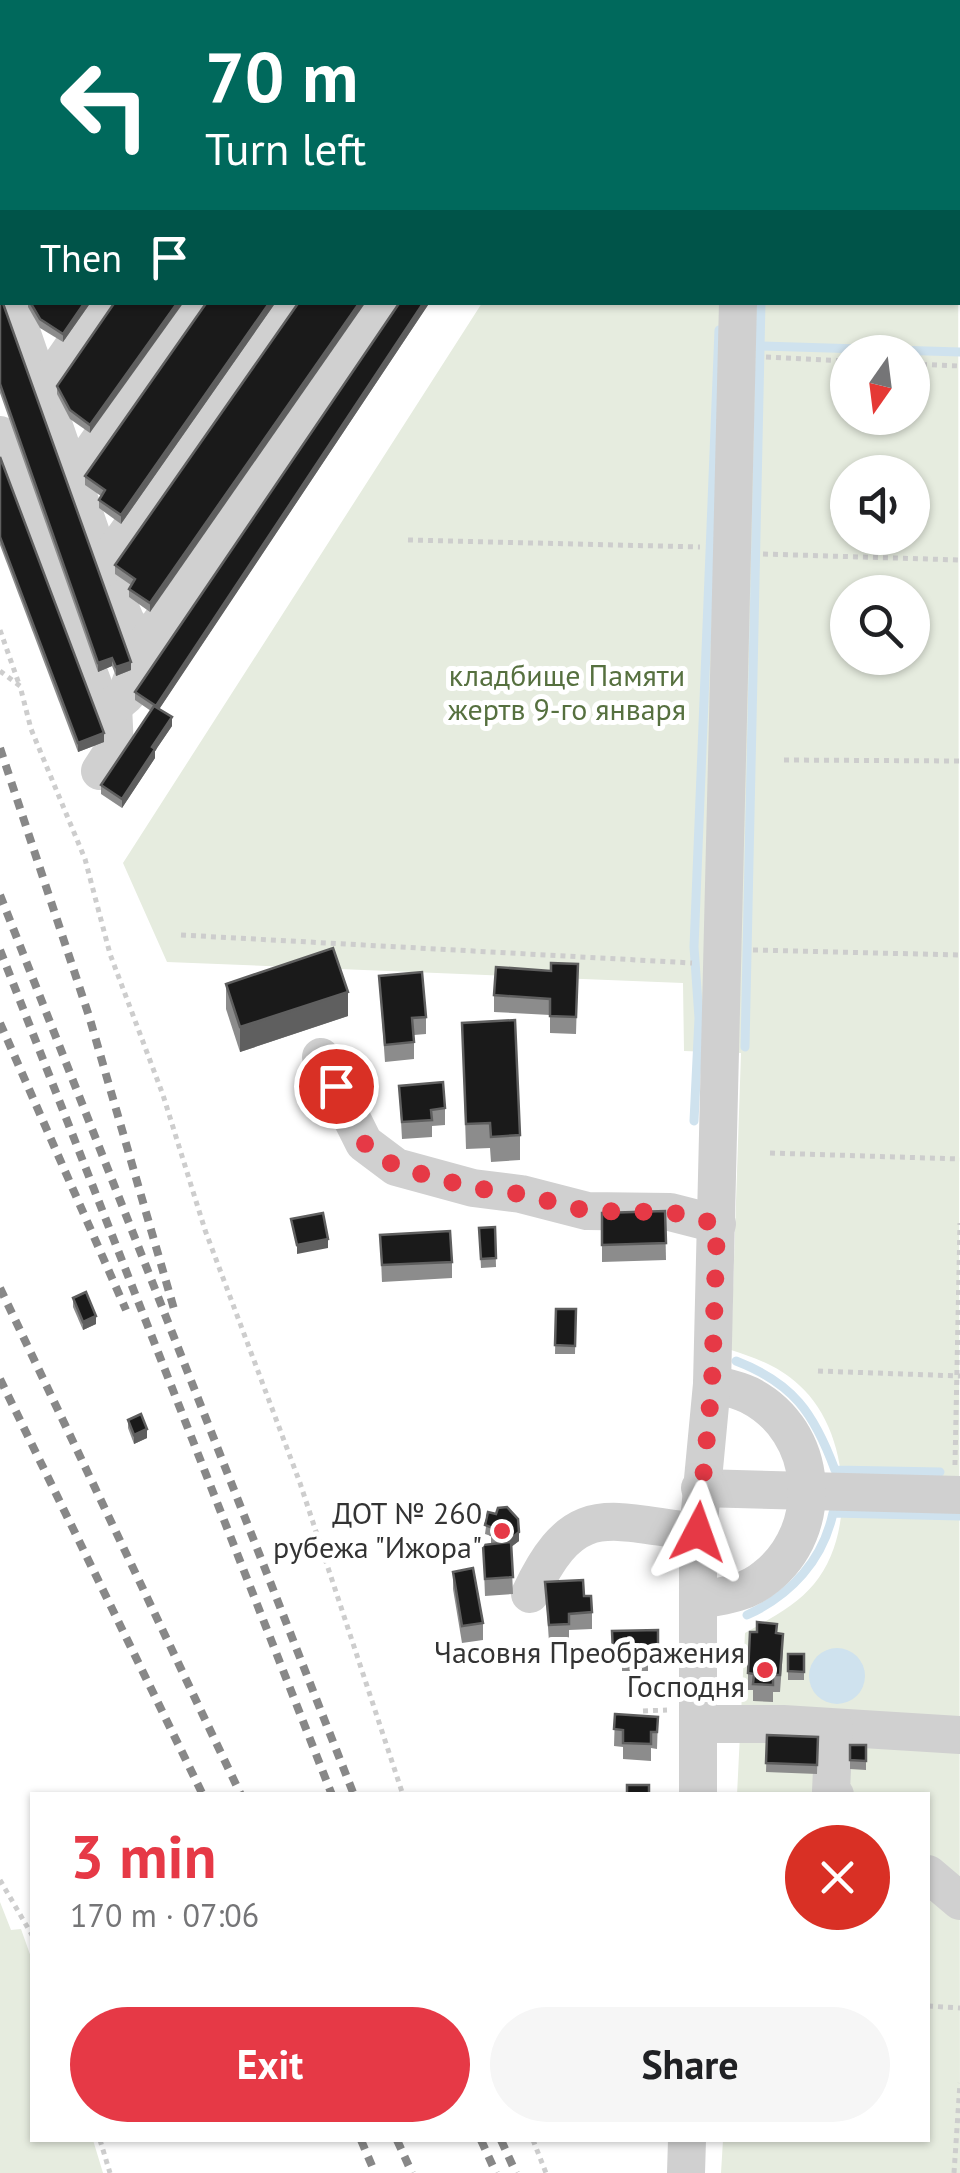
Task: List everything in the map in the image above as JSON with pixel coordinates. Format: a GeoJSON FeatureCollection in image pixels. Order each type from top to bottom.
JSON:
{"type":"FeatureCollection","features":[{"type":"Feature","properties":{"kind":"street"},"geometry":{"type":"LineString","coordinates":[[12,305],[103,568],[126,622],[145,645]]}},
{"type":"Feature","properties":{"kind":"street"},"geometry":{"type":"LineString","coordinates":[[42,392],[102,305]]}},
{"type":"Feature","properties":{"kind":"street"},"geometry":{"type":"LineString","coordinates":[[72,480],[194,305]]}},
{"type":"Feature","properties":{"kind":"street"},"geometry":{"type":"LineString","coordinates":[[103,568],[288,305]]}},
{"type":"Feature","properties":{"kind":"street"},"geometry":{"type":"LineString","coordinates":[[113,706],[126,695],[145,645],[384,305]]}},
{"type":"Feature","properties":{"kind":"street"},"geometry":{"type":"LineString","coordinates":[[698,1792],[698,1532],[712,1384],[738,305]]}},
{"type":"Feature","properties":{"kind":"street"},"geometry":{"type":"LineString","coordinates":[[0,436],[98,695],[113,706],[115,748],[100,771]]}},
{"type":"Feature","properties":{"kind":"street"},"geometry":{"type":"LineString","coordinates":[[321,1057],[364,1143],[396,1167],[473,1188],[521,1194],[587,1211],[670,1212],[717,1224]]}},
{"type":"Feature","properties":{"kind":"street"},"geometry":{"type":"LineString","coordinates":[[700,1600],[749,1587],[764,1579],[788,1555],[804,1524],[808,1491],[801,1452],[780,1419],[750,1396],[712,1384]]}},
{"type":"Feature","properties":{"kind":"street"},"geometry":{"type":"LineString","coordinates":[[700,1488],[957,1494]]}},
{"type":"Feature","properties":{"kind":"street"},"geometry":{"type":"LineString","coordinates":[[530,1594],[556,1547],[568,1535],[591,1523],[615,1522],[698,1532]]}},
{"type":"Feature","properties":{"kind":"street"},"geometry":{"type":"LineString","coordinates":[[700,1724],[783,1724],[960,1735]]}},
{"type":"Feature","properties":{"kind":"street"},"geometry":{"type":"LineString","coordinates":[[831,1792],[834,1728]]}},
{"type":"Feature","properties":{"kind":"street"},"geometry":{"type":"LineString","coordinates":[[930,1876],[960,1901]]}},
{"type":"Feature","properties":{"kind":"street"},"geometry":{"type":"LineString","coordinates":[[686,2173],[687,2142]]}},
{"type":"Feature","properties":{"kind":"path"},"geometry":{"type":"LineString","coordinates":[[766,358],[830,360]]}},
{"type":"Feature","properties":{"kind":"path"},"geometry":{"type":"LineString","coordinates":[[930,365],[960,366]]}},
{"type":"Feature","properties":{"kind":"path"},"geometry":{"type":"LineString","coordinates":[[408,540],[702,547]]}},
{"type":"Feature","properties":{"kind":"path"},"geometry":{"type":"LineString","coordinates":[[762,554],[960,560]]}},
{"type":"Feature","properties":{"kind":"path"},"geometry":{"type":"LineString","coordinates":[[0,630],[30,729],[92,879],[110,954],[151,1060],[205,1230],[300,1482],[402,1792]]}},
{"type":"Feature","properties":{"kind":"path"},"geometry":{"type":"LineString","coordinates":[[0,672],[20,686]]}},
{"type":"Feature","properties":{"kind":"path"},"geometry":{"type":"LineString","coordinates":[[784,760],[960,762]]}},
{"type":"Feature","properties":{"kind":"path"},"geometry":{"type":"LineString","coordinates":[[181,935],[689,963]]}},
{"type":"Feature","properties":{"kind":"path"},"geometry":{"type":"LineString","coordinates":[[751,950],[960,955]]}},
{"type":"Feature","properties":{"kind":"path"},"geometry":{"type":"LineString","coordinates":[[770,1154],[960,1159]]}},
{"type":"Feature","properties":{"kind":"path"},"geometry":{"type":"LineString","coordinates":[[957,1494],[960,1223]]}},
{"type":"Feature","properties":{"kind":"path"},"geometry":{"type":"LineString","coordinates":[[818,1371],[958,1376]]}},
{"type":"Feature","properties":{"kind":"path"},"geometry":{"type":"LineString","coordinates":[[0,1880],[30,1932]]}},
{"type":"Feature","properties":{"kind":"path"},"geometry":{"type":"LineString","coordinates":[[930,2006],[960,2008]]}},
{"type":"Feature","properties":{"kind":"path"},"geometry":{"type":"LineString","coordinates":[[954,2173],[960,2083]]}},
{"type":"Feature","properties":{"kind":"path"},"geometry":{"type":"LineString","coordinates":[[101,2142],[110,2173]]}},
{"type":"Feature","properties":{"kind":"path"},"geometry":{"type":"LineString","coordinates":[[535,2142],[548,2171]]}},
{"type":"Feature","properties":{"kind":"green space","name":"кладбище Памяти жертв 9-го января"},"geometry":{"type":"Polygon","coordinates":[[[481,305],[958,305],[960,2173],[721,2173],[723,2142],[930,2142],[930,1792],[737,1792],[745,1633],[782,1612],[814,1584],[828,1563],[842,1510],[837,1454],[816,1404],[784,1373],[731,1350],[741,1053],[684,1051],[683,983],[167,962],[123,863],[481,305]]]}},
{"type":"Feature","properties":{"kind":"green space"},"geometry":{"type":"Polygon","coordinates":[[[0,1902],[11,1930],[21,1929],[30,1954],[30,2142],[94,2142],[103,2173],[0,2173],[0,1902]]]}},
{"type":"Feature","properties":{"kind":"water"},"geometry":{"type":"Polygon","coordinates":[[[837,1648],[857,1656],[865,1676],[857,1696],[837,1704],[817,1696],[809,1676],[817,1656],[837,1648]]]}},
{"type":"Feature","properties":{"kind":"building"},"geometry":{"type":"Polygon","coordinates":[[[0,305],[4,305],[131,662],[116,667],[112,658],[98,663],[0,384],[0,305]]]}},
{"type":"Feature","properties":{"kind":"building"},"geometry":{"type":"Polygon","coordinates":[[[32,305],[83,305],[63,334],[40,319],[32,305]]]}},
{"type":"Feature","properties":{"kind":"building"},"geometry":{"type":"Polygon","coordinates":[[[113,305],[176,305],[90,425],[70,410],[57,386],[113,305]]]}},
{"type":"Feature","properties":{"kind":"building"},"geometry":{"type":"Polygon","coordinates":[[[205,305],[268,305],[121,515],[99,500],[105,490],[85,476],[205,305]]]}},
{"type":"Feature","properties":{"kind":"building"},"geometry":{"type":"Polygon","coordinates":[[[297,305],[358,305],[150,603],[129,589],[135,579],[115,565],[297,305]]]}},
{"type":"Feature","properties":{"kind":"building"},"geometry":{"type":"Polygon","coordinates":[[[398,305],[422,305],[156,706],[135,692],[398,305]]]}},
{"type":"Feature","properties":{"kind":"building"},"geometry":{"type":"Polygon","coordinates":[[[0,457],[104,733],[78,743],[0,537],[0,457]]]}},
{"type":"Feature","properties":{"kind":"building"},"geometry":{"type":"Polygon","coordinates":[[[154,706],[172,717],[122,799],[101,785],[154,706]]]}},
{"type":"Feature","properties":{"kind":"building"},"geometry":{"type":"Polygon","coordinates":[[[333,948],[348,992],[240,1027],[226,984],[333,948]]]}},
{"type":"Feature","properties":{"kind":"building"},"geometry":{"type":"Polygon","coordinates":[[[551,963],[578,964],[576,1017],[550,1016],[550,999],[494,995],[496,967],[551,971],[551,963]]]}},
{"type":"Feature","properties":{"kind":"building"},"geometry":{"type":"Polygon","coordinates":[[[422,972],[426,1017],[412,1018],[414,1042],[385,1045],[379,976],[422,972]]]}},
{"type":"Feature","properties":{"kind":"building"},"geometry":{"type":"Polygon","coordinates":[[[515,1020],[520,1135],[491,1137],[490,1123],[466,1124],[462,1023],[515,1020]]]}},
{"type":"Feature","properties":{"kind":"building"},"geometry":{"type":"Polygon","coordinates":[[[443,1082],[445,1108],[431,1110],[432,1120],[402,1122],[399,1086],[443,1082]]]}},
{"type":"Feature","properties":{"kind":"building"},"geometry":{"type":"Polygon","coordinates":[[[665,1211],[666,1243],[602,1245],[602,1213],[665,1211]]]}},
{"type":"Feature","properties":{"kind":"building"},"geometry":{"type":"Polygon","coordinates":[[[323,1213],[328,1239],[297,1245],[291,1219],[323,1213]]]}},
{"type":"Feature","properties":{"kind":"building"},"geometry":{"type":"Polygon","coordinates":[[[495,1227],[496,1258],[481,1259],[479,1228],[495,1227]]]}},
{"type":"Feature","properties":{"kind":"building"},"geometry":{"type":"Polygon","coordinates":[[[450,1231],[452,1262],[382,1265],[380,1235],[450,1231]]]}},
{"type":"Feature","properties":{"kind":"building"},"geometry":{"type":"Polygon","coordinates":[[[86,1292],[96,1316],[83,1322],[73,1298],[86,1292]]]}},
{"type":"Feature","properties":{"kind":"building"},"geometry":{"type":"Polygon","coordinates":[[[556,1309],[576,1309],[575,1346],[555,1345],[556,1309]]]}},
{"type":"Feature","properties":{"kind":"building"},"geometry":{"type":"Polygon","coordinates":[[[141,1414],[147,1429],[134,1435],[128,1420],[141,1414]]]}},
{"type":"Feature","properties":{"kind":"building","name":"ДОТ № 260 рубежа \"Ижора\""},"geometry":{"type":"Polygon","coordinates":[[[507,1507],[518,1519],[519,1532],[507,1542],[491,1535],[493,1528],[485,1525],[488,1512],[496,1514],[498,1508],[507,1507]]]}},
{"type":"Feature","properties":{"kind":"building"},"geometry":{"type":"Polygon","coordinates":[[[511,1542],[513,1577],[485,1579],[483,1545],[511,1542]]]}},
{"type":"Feature","properties":{"kind":"building"},"geometry":{"type":"Polygon","coordinates":[[[473,1568],[483,1623],[462,1626],[453,1572],[473,1568]]]}},
{"type":"Feature","properties":{"kind":"building"},"geometry":{"type":"Polygon","coordinates":[[[583,1580],[584,1596],[591,1596],[592,1612],[569,1614],[569,1624],[549,1625],[545,1582],[583,1580]]]}},
{"type":"Feature","properties":{"kind":"building","name":"Часовня Преображения Господня"},"geometry":{"type":"Polygon","coordinates":[[[757,1622],[777,1624],[776,1633],[783,1634],[780,1675],[773,1675],[773,1685],[753,1684],[754,1674],[748,1673],[750,1632],[757,1632],[757,1622]]]}},
{"type":"Feature","properties":{"kind":"building"},"geometry":{"type":"Polygon","coordinates":[[[658,1630],[658,1653],[648,1653],[648,1662],[622,1663],[622,1653],[613,1653],[612,1631],[658,1630]]]}},
{"type":"Feature","properties":{"kind":"building"},"geometry":{"type":"Polygon","coordinates":[[[788,1654],[804,1654],[804,1672],[788,1671],[788,1654]]]}},
{"type":"Feature","properties":{"kind":"building"},"geometry":{"type":"Polygon","coordinates":[[[615,1714],[658,1717],[657,1732],[651,1732],[651,1744],[623,1743],[623,1730],[614,1729],[615,1714]]]}},
{"type":"Feature","properties":{"kind":"building"},"geometry":{"type":"Polygon","coordinates":[[[767,1735],[818,1737],[817,1765],[766,1763],[767,1735]]]}},
{"type":"Feature","properties":{"kind":"building"},"geometry":{"type":"Polygon","coordinates":[[[850,1745],[866,1745],[866,1761],[850,1760],[850,1745]]]}},
{"type":"Feature","properties":{"kind":"building"},"geometry":{"type":"Polygon","coordinates":[[[627,1785],[649,1785],[649,1792],[627,1792],[627,1785]]]}},
{"type":"Feature","properties":{"kind":"waterway"},"geometry":{"type":"LineString","coordinates":[[745,1047],[761,305]]}},
{"type":"Feature","properties":{"kind":"waterway"},"geometry":{"type":"LineString","coordinates":[[694,1121],[699,1018],[694,947],[719,330]]}},
{"type":"Feature","properties":{"kind":"waterway"},"geometry":{"type":"LineString","coordinates":[[760,346],[960,352]]}},
{"type":"Feature","properties":{"kind":"waterway"},"geometry":{"type":"LineString","coordinates":[[736,1361],[773,1379],[799,1402],[819,1432],[835,1470],[940,1472]]}},
{"type":"Feature","properties":{"kind":"waterway"},"geometry":{"type":"LineString","coordinates":[[747,1615],[778,1597],[803,1574],[822,1546],[833,1513],[960,1516]]}},
{"type":"Feature","properties":{"kind":"railway"},"geometry":{"type":"LineString","coordinates":[[0,748],[89,1016],[174,1309]]}},
{"type":"Feature","properties":{"kind":"railway"},"geometry":{"type":"LineString","coordinates":[[0,895],[353,1792]]}},
{"type":"Feature","properties":{"kind":"railway"},"geometry":{"type":"LineString","coordinates":[[0,950],[331,1792]]}},
{"type":"Feature","properties":{"kind":"railway"},"geometry":{"type":"LineString","coordinates":[[0,1023],[126,1310]]}},
{"type":"Feature","properties":{"kind":"railway"},"geometry":{"type":"LineString","coordinates":[[0,1288],[240,1792]]}},
{"type":"Feature","properties":{"kind":"railway"},"geometry":{"type":"LineString","coordinates":[[0,1379],[202,1792]]}},
{"type":"Feature","properties":{"kind":"railway"},"geometry":{"type":"LineString","coordinates":[[362,2142],[375,2173]]}},
{"type":"Feature","properties":{"kind":"railway"},"geometry":{"type":"LineString","coordinates":[[398,2142],[412,2173]]}},
{"type":"Feature","properties":{"kind":"railway"},"geometry":{"type":"LineString","coordinates":[[482,2142],[496,2173]]}},
{"type":"Feature","properties":{"kind":"railway"},"geometry":{"type":"LineString","coordinates":[[502,2142],[516,2173]]}},
{"type":"Feature","properties":{"kind":"place","name":"ДОТ № 260 рубежа \"Ижора\""},"geometry":{"type":"Point","coordinates":[502,1531]}},
{"type":"Feature","properties":{"kind":"place","name":"Часовня Преображения Господня"},"geometry":{"type":"Point","coordinates":[765,1670]}},
{"type":"Feature","properties":{"kind":"route"},"geometry":{"type":"LineString","coordinates":[[336,1086],[364,1143],[396,1167],[473,1188],[521,1194],[587,1211],[670,1212],[717,1224],[712,1384],[698,1532]]}}]}
